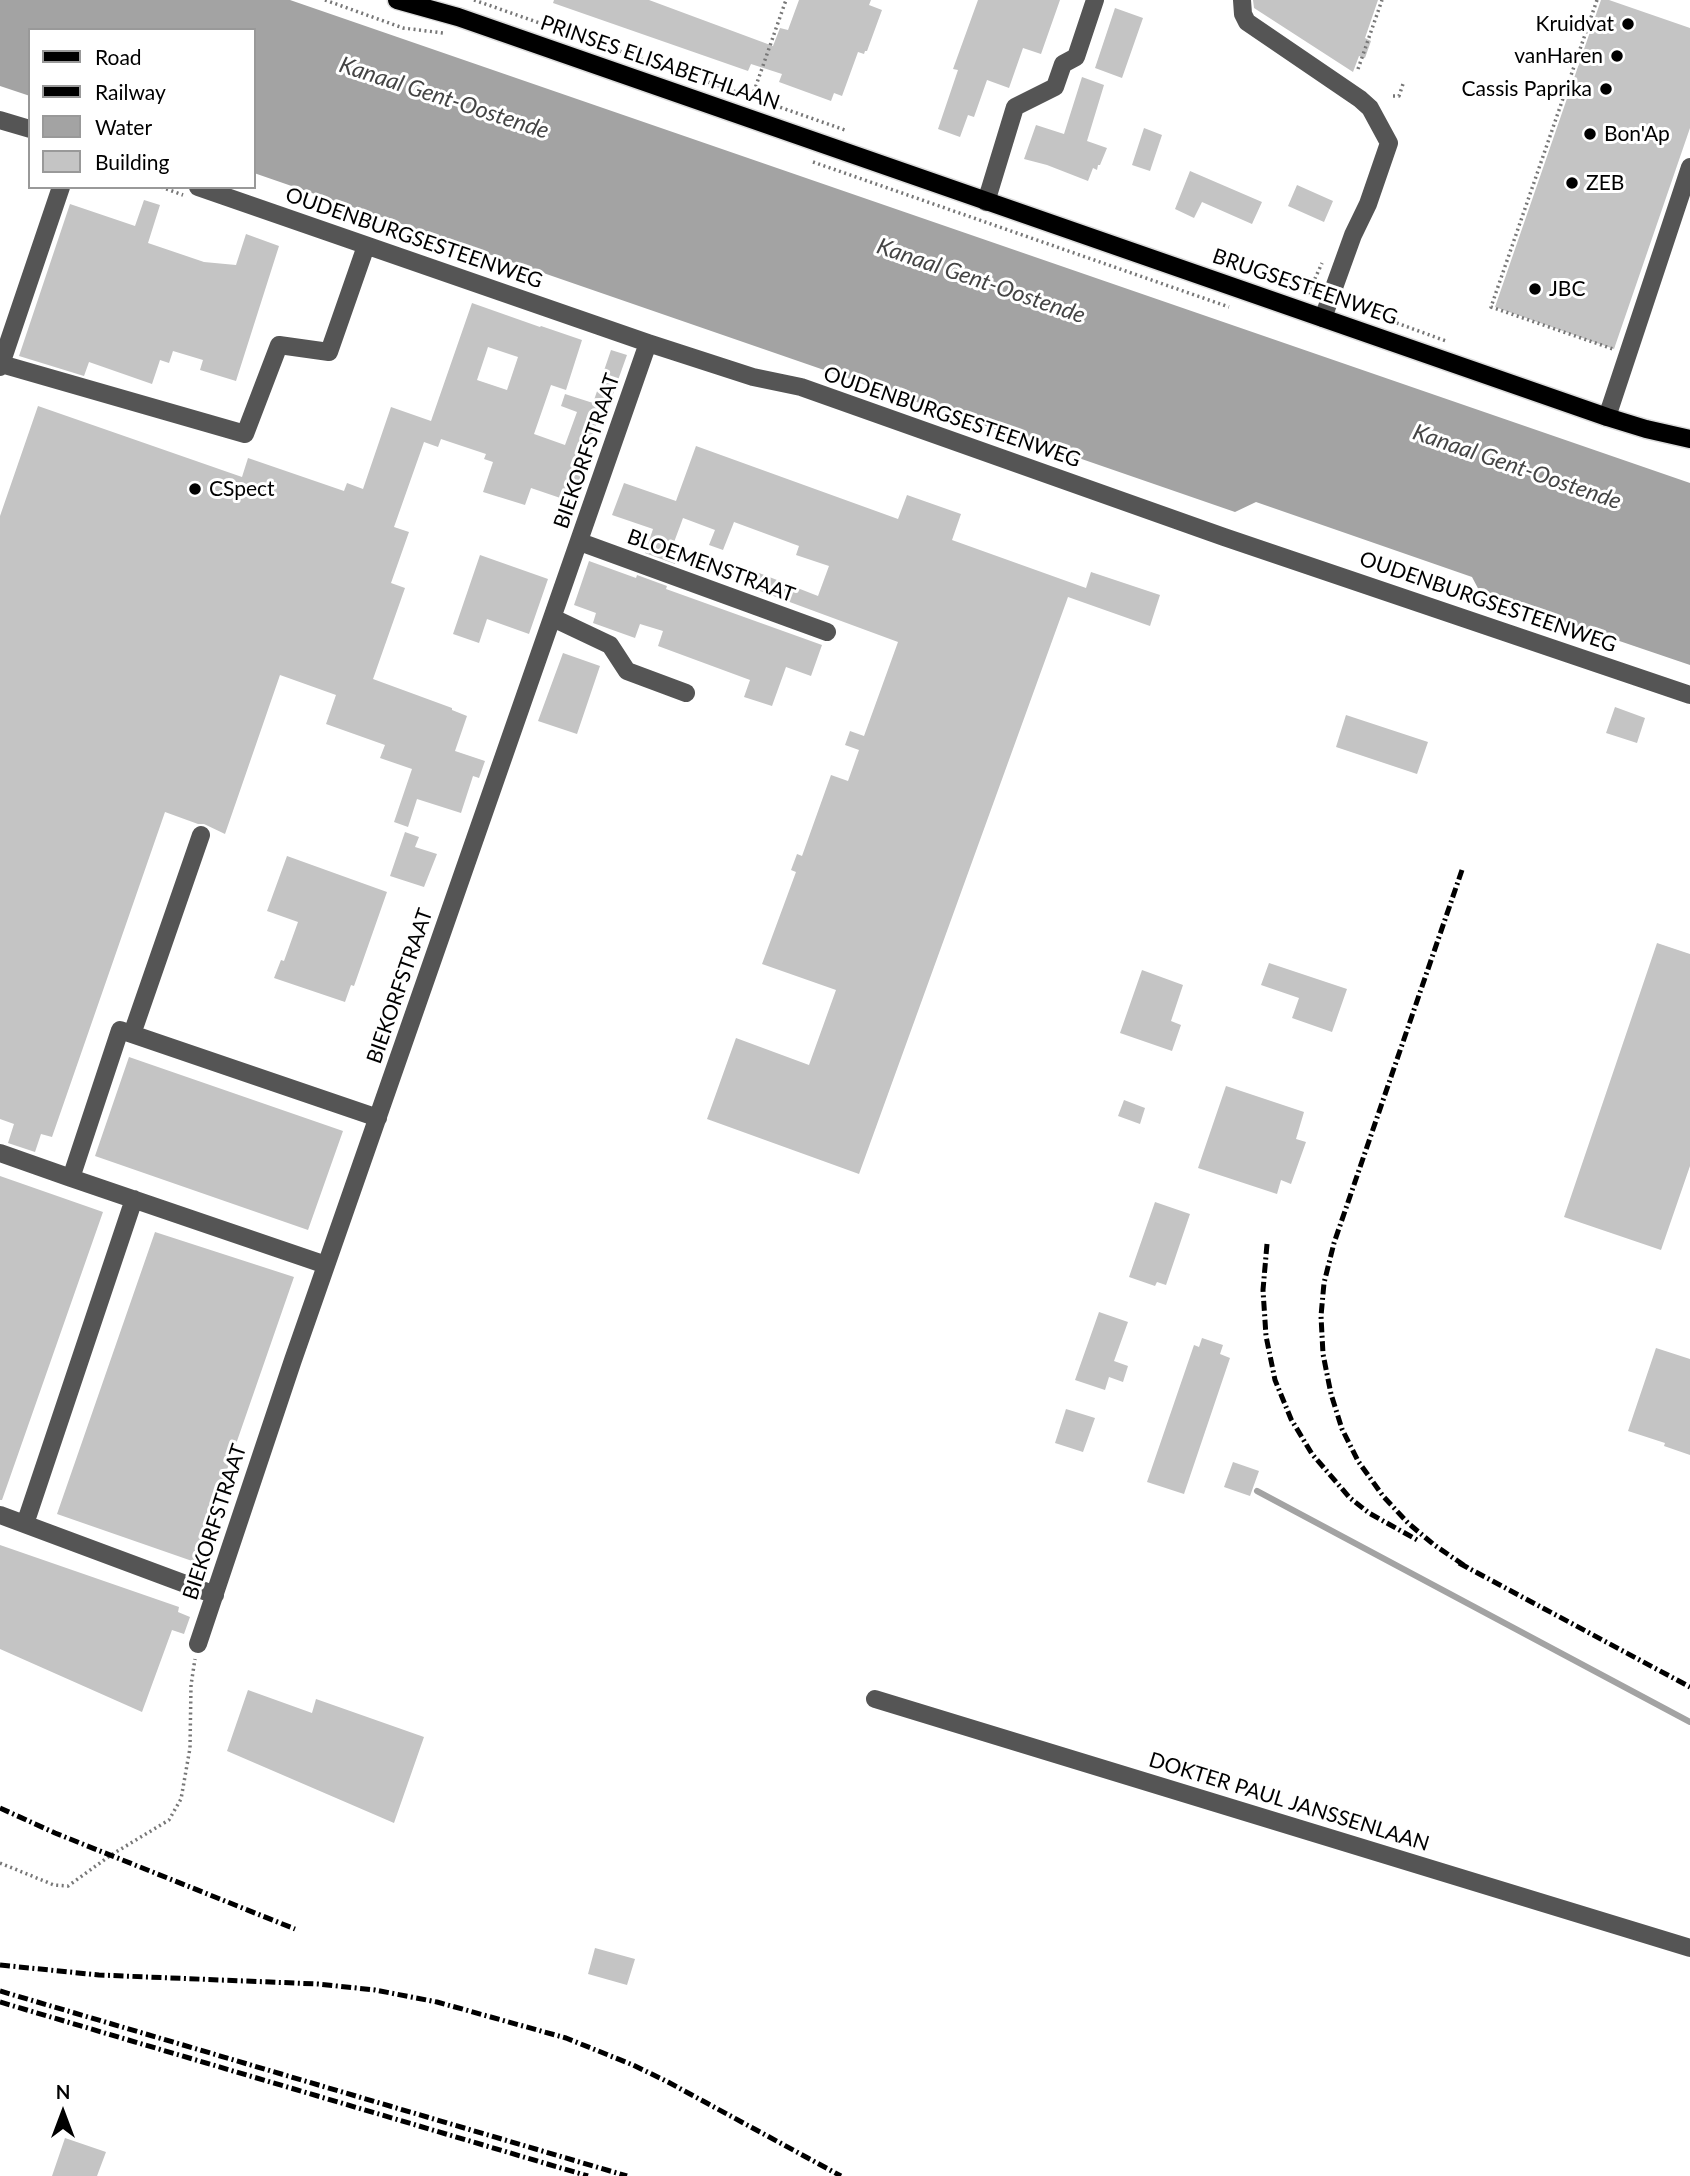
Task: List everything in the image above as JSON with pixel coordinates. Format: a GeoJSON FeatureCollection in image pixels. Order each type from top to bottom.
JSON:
{"type":"FeatureCollection","features":[{"type":"Feature","properties":{"kind":"main road","name":"PRINSES ELISABETHLAAN"},"geometry":{"type":"LineString","coordinates":[[397,0],[458,17],[906,174]]}},
{"type":"Feature","properties":{"kind":"main road","name":"BRUGSESTEENWEG"},"geometry":{"type":"LineString","coordinates":[[906,174],[1607,417],[1690,439]]}},
{"type":"Feature","properties":{"kind":"street"},"geometry":{"type":"LineString","coordinates":[[986,202],[1016,107],[1055,87],[1063,64],[1076,57],[1095,0]]}},
{"type":"Feature","properties":{"kind":"street"},"geometry":{"type":"LineString","coordinates":[[1242,0],[1243,14],[1247,22],[1370,108],[1389,144],[1368,204],[1353,234],[1324,318]]}},
{"type":"Feature","properties":{"kind":"street"},"geometry":{"type":"LineString","coordinates":[[0,120],[28,128]]}},
{"type":"Feature","properties":{"kind":"street"},"geometry":{"type":"LineString","coordinates":[[1607,417],[1690,167]]}},
{"type":"Feature","properties":{"kind":"street"},"geometry":{"type":"LineString","coordinates":[[60,189],[1,365],[245,434],[279,345],[329,352],[366,246]]}},
{"type":"Feature","properties":{"kind":"street","name":"OUDENBURGSESTEENWEG"},"geometry":{"type":"LineString","coordinates":[[204,189],[648,344],[753,377],[801,387],[1224,537],[1690,695]]}},
{"type":"Feature","properties":{"kind":"street","name":"BIEKORFSTRAAT"},"geometry":{"type":"LineString","coordinates":[[198,1644],[326,1265],[648,344]]}},
{"type":"Feature","properties":{"kind":"street","name":"BLOEMENSTRAAT"},"geometry":{"type":"LineString","coordinates":[[580,542],[827,632]]}},
{"type":"Feature","properties":{"kind":"street"},"geometry":{"type":"LineString","coordinates":[[553,618],[610,645],[627,671],[686,693]]}},
{"type":"Feature","properties":{"kind":"street"},"geometry":{"type":"LineString","coordinates":[[132,1034],[201,835]]}},
{"type":"Feature","properties":{"kind":"street"},"geometry":{"type":"LineString","coordinates":[[71,1178],[120,1030],[378,1118]]}},
{"type":"Feature","properties":{"kind":"street"},"geometry":{"type":"LineString","coordinates":[[0,1153],[326,1265]]}},
{"type":"Feature","properties":{"kind":"street"},"geometry":{"type":"LineString","coordinates":[[25,1524],[134,1199]]}},
{"type":"Feature","properties":{"kind":"street"},"geometry":{"type":"LineString","coordinates":[[0,1515],[215,1595]]}},
{"type":"Feature","properties":{"kind":"street","name":"DOKTER PAUL JANSSENLAAN"},"geometry":{"type":"LineString","coordinates":[[875,1699],[1690,1948]]}},
{"type":"Feature","properties":{"kind":"path"},"geometry":{"type":"LineString","coordinates":[[744,117],[786,0]]}},
{"type":"Feature","properties":{"kind":"path"},"geometry":{"type":"LineString","coordinates":[[1358,69],[1382,0]]}},
{"type":"Feature","properties":{"kind":"path"},"geometry":{"type":"LineString","coordinates":[[1597,0],[1587,36],[1491,307],[1628,354]]}},
{"type":"Feature","properties":{"kind":"path"},"geometry":{"type":"LineString","coordinates":[[1393,96],[1399,96],[1403,84]]}},
{"type":"Feature","properties":{"kind":"path"},"geometry":{"type":"LineString","coordinates":[[0,1863],[54,1885],[68,1886],[111,1855],[169,1820],[181,1799],[190,1748],[191,1685],[198,1644]]}},
{"type":"Feature","properties":{"kind":"water","name":"Kanaal Gent-Oostende"},"geometry":{"type":"Polygon","coordinates":[[[0,0],[290,0],[1690,483],[1690,665],[1481,594],[1472,577],[1256,502],[1235,512],[256,174],[256,28],[28,28],[28,95],[0,86],[0,0]]]}},
{"type":"Feature","properties":{"kind":"building"},"geometry":{"type":"Polygon","coordinates":[[[554,0],[649,0],[773,46],[780,28],[788,30],[799,0],[871,0],[869,5],[882,10],[867,51],[864,54],[858,52],[842,96],[834,93],[831,101],[779,82],[782,74],[751,64],[748,71],[553,3],[554,0]]]}},
{"type":"Feature","properties":{"kind":"building"},"geometry":{"type":"Polygon","coordinates":[[[978,0],[1060,0],[1041,54],[1023,48],[1009,88],[987,80],[974,117],[968,115],[960,137],[938,129],[958,70],[953,69],[978,0]]]}},
{"type":"Feature","properties":{"kind":"building"},"geometry":{"type":"Polygon","coordinates":[[[1253,0],[1378,0],[1365,38],[1371,41],[1365,58],[1359,56],[1353,72],[1254,8],[1253,0]]]}},
{"type":"Feature","properties":{"kind":"building"},"geometry":{"type":"Polygon","coordinates":[[[1601,0],[1609,0],[1690,28],[1690,128],[1614,349],[1495,307],[1601,0]]]}},
{"type":"Feature","properties":{"kind":"building"},"geometry":{"type":"Polygon","coordinates":[[[1115,8],[1143,18],[1122,78],[1095,68],[1115,8]]]}},
{"type":"Feature","properties":{"kind":"building"},"geometry":{"type":"Polygon","coordinates":[[[1082,77],[1104,85],[1087,141],[1107,148],[1100,165],[1097,170],[1093,168],[1088,181],[1024,159],[1036,125],[1064,134],[1082,77]]]}},
{"type":"Feature","properties":{"kind":"building"},"geometry":{"type":"Polygon","coordinates":[[[1144,128],[1162,135],[1150,171],[1132,165],[1144,128]]]}},
{"type":"Feature","properties":{"kind":"building"},"geometry":{"type":"Polygon","coordinates":[[[1190,171],[1262,202],[1252,224],[1202,202],[1194,218],[1175,209],[1190,171]]]}},
{"type":"Feature","properties":{"kind":"building"},"geometry":{"type":"Polygon","coordinates":[[[1297,185],[1333,201],[1324,222],[1288,206],[1297,185]]]}},
{"type":"Feature","properties":{"kind":"building"},"geometry":{"type":"Polygon","coordinates":[[[144,200],[160,205],[148,243],[204,262],[236,265],[246,234],[279,246],[236,381],[200,370],[203,360],[173,351],[169,363],[160,360],[152,384],[89,362],[84,376],[19,356],[70,204],[135,226],[144,200]]]}},
{"type":"Feature","properties":{"kind":"building"},"geometry":{"type":"Polygon","coordinates":[[[472,303],[582,340],[566,390],[551,385],[534,434],[565,445],[577,412],[561,406],[565,394],[593,403],[611,350],[627,355],[603,422],[598,420],[586,452],[592,454],[575,503],[531,488],[525,505],[483,492],[493,462],[484,459],[486,454],[441,439],[438,447],[424,442],[394,527],[409,532],[391,583],[405,588],[373,679],[467,716],[455,751],[485,761],[479,778],[473,776],[461,813],[417,799],[408,827],[394,822],[412,769],[380,758],[385,745],[326,724],[336,695],[280,675],[225,834],[204,824],[165,812],[52,1137],[41,1134],[35,1152],[8,1143],[14,1124],[0,1119],[0,516],[38,406],[242,477],[248,458],[344,491],[347,483],[363,489],[391,407],[431,421],[472,303]],[[488,347],[477,380],[507,390],[518,357],[488,347]]]}},
{"type":"Feature","properties":{"kind":"building"},"geometry":{"type":"Polygon","coordinates":[[[696,446],[898,519],[907,495],[961,514],[952,540],[1086,588],[1091,572],[1160,595],[1150,626],[1068,597],[859,1174],[707,1119],[736,1038],[809,1065],[836,990],[762,964],[796,872],[791,870],[797,854],[802,856],[831,775],[848,781],[859,750],[845,745],[850,731],[864,736],[898,642],[749,587],[754,571],[818,596],[829,566],[796,555],[799,546],[734,522],[723,550],[709,545],[715,530],[683,518],[673,545],[680,548],[675,564],[645,553],[653,529],[612,515],[624,483],[676,501],[696,446]]]}},
{"type":"Feature","properties":{"kind":"building"},"geometry":{"type":"Polygon","coordinates":[[[480,555],[548,579],[529,634],[487,619],[479,643],[453,634],[480,555]]]}},
{"type":"Feature","properties":{"kind":"building"},"geometry":{"type":"Polygon","coordinates":[[[589,561],[636,578],[637,575],[667,586],[666,589],[822,645],[811,676],[786,667],[772,706],[744,697],[750,680],[658,646],[663,631],[640,624],[635,638],[593,623],[596,613],[574,605],[589,561]]]}},
{"type":"Feature","properties":{"kind":"building"},"geometry":{"type":"Polygon","coordinates":[[[563,653],[600,666],[577,734],[538,721],[563,653]]]}},
{"type":"Feature","properties":{"kind":"building"},"geometry":{"type":"Polygon","coordinates":[[[1615,707],[1645,718],[1637,743],[1606,733],[1615,707]]]}},
{"type":"Feature","properties":{"kind":"building"},"geometry":{"type":"Polygon","coordinates":[[[1346,715],[1428,742],[1417,774],[1336,747],[1346,715]]]}},
{"type":"Feature","properties":{"kind":"building"},"geometry":{"type":"Polygon","coordinates":[[[405,832],[419,837],[415,847],[437,854],[424,887],[390,876],[405,832]]]}},
{"type":"Feature","properties":{"kind":"building"},"geometry":{"type":"Polygon","coordinates":[[[287,856],[387,892],[354,986],[351,985],[345,1002],[274,978],[281,960],[284,961],[298,922],[267,911],[287,856]]]}},
{"type":"Feature","properties":{"kind":"building"},"geometry":{"type":"Polygon","coordinates":[[[1657,943],[1690,954],[1690,1166],[1661,1250],[1564,1217],[1657,943]]]}},
{"type":"Feature","properties":{"kind":"building"},"geometry":{"type":"Polygon","coordinates":[[[1269,963],[1347,989],[1332,1032],[1292,1018],[1299,998],[1261,985],[1269,963]]]}},
{"type":"Feature","properties":{"kind":"building"},"geometry":{"type":"Polygon","coordinates":[[[1142,970],[1183,985],[1171,1021],[1181,1025],[1172,1051],[1120,1033],[1142,970]]]}},
{"type":"Feature","properties":{"kind":"building"},"geometry":{"type":"Polygon","coordinates":[[[129,1057],[343,1131],[308,1230],[95,1156],[129,1057]]]}},
{"type":"Feature","properties":{"kind":"building"},"geometry":{"type":"Polygon","coordinates":[[[1226,1086],[1304,1112],[1296,1139],[1306,1142],[1291,1184],[1281,1180],[1277,1194],[1198,1168],[1226,1086]]]}},
{"type":"Feature","properties":{"kind":"building"},"geometry":{"type":"Polygon","coordinates":[[[1124,1100],[1145,1108],[1140,1124],[1118,1116],[1124,1100]]]}},
{"type":"Feature","properties":{"kind":"building"},"geometry":{"type":"Polygon","coordinates":[[[0,1176],[103,1212],[2,1500],[0,1500],[0,1176]]]}},
{"type":"Feature","properties":{"kind":"building"},"geometry":{"type":"Polygon","coordinates":[[[1155,1202],[1190,1214],[1166,1285],[1157,1282],[1155,1286],[1129,1277],[1155,1202]]]}},
{"type":"Feature","properties":{"kind":"building"},"geometry":{"type":"Polygon","coordinates":[[[155,1232],[294,1277],[195,1562],[57,1514],[155,1232]]]}},
{"type":"Feature","properties":{"kind":"building"},"geometry":{"type":"Polygon","coordinates":[[[1099,1312],[1128,1322],[1114,1361],[1128,1366],[1123,1382],[1109,1377],[1105,1390],[1075,1380],[1099,1312]]]}},
{"type":"Feature","properties":{"kind":"building"},"geometry":{"type":"Polygon","coordinates":[[[1202,1338],[1223,1345],[1220,1354],[1230,1358],[1184,1494],[1147,1482],[1194,1345],[1199,1347],[1202,1338]]]}},
{"type":"Feature","properties":{"kind":"building"},"geometry":{"type":"Polygon","coordinates":[[[1656,1348],[1690,1359],[1690,1455],[1664,1446],[1665,1443],[1628,1431],[1656,1348]]]}},
{"type":"Feature","properties":{"kind":"building"},"geometry":{"type":"Polygon","coordinates":[[[1066,1409],[1095,1418],[1083,1452],[1055,1443],[1066,1409]]]}},
{"type":"Feature","properties":{"kind":"building"},"geometry":{"type":"Polygon","coordinates":[[[1233,1462],[1259,1471],[1250,1496],[1224,1487],[1233,1462]]]}},
{"type":"Feature","properties":{"kind":"building"},"geometry":{"type":"Polygon","coordinates":[[[0,1545],[179,1607],[178,1612],[190,1617],[184,1634],[172,1630],[142,1712],[0,1649],[0,1545]]]}},
{"type":"Feature","properties":{"kind":"building"},"geometry":{"type":"Polygon","coordinates":[[[248,1690],[312,1713],[316,1699],[424,1737],[394,1823],[227,1751],[248,1690]]]}},
{"type":"Feature","properties":{"kind":"building"},"geometry":{"type":"Polygon","coordinates":[[[595,1948],[635,1959],[627,1985],[588,1974],[595,1948]]]}},
{"type":"Feature","properties":{"kind":"building"},"geometry":{"type":"Polygon","coordinates":[[[65,2138],[106,2152],[97,2176],[52,2176],[65,2138]]]}},
{"type":"Feature","properties":{"kind":"waterway"},"geometry":{"type":"LineString","coordinates":[[1257,1491],[1690,1722]]}},
{"type":"Feature","properties":{"kind":"railway"},"geometry":{"type":"LineString","coordinates":[[1462,870],[1334,1243],[1324,1283],[1321,1316],[1323,1354],[1331,1394],[1342,1429],[1358,1461],[1383,1496],[1408,1523],[1468,1568]]}},
{"type":"Feature","properties":{"kind":"railway"},"geometry":{"type":"LineString","coordinates":[[1267,1244],[1263,1290],[1266,1336],[1275,1380],[1291,1419],[1312,1454],[1350,1498],[1369,1513],[1419,1541]]}},
{"type":"Feature","properties":{"kind":"railway"},"geometry":{"type":"LineString","coordinates":[[1459,1563],[1690,1687]]}},
{"type":"Feature","properties":{"kind":"railway"},"geometry":{"type":"LineString","coordinates":[[0,1808],[55,1833],[295,1929]]}},
{"type":"Feature","properties":{"kind":"railway"},"geometry":{"type":"LineString","coordinates":[[0,1965],[99,1975],[318,1984],[375,1990],[437,2002],[566,2038],[633,2065],[841,2176]]}},
{"type":"Feature","properties":{"kind":"railway"},"geometry":{"type":"LineString","coordinates":[[0,1991],[627,2176]]}},
{"type":"Feature","properties":{"kind":"railway"},"geometry":{"type":"LineString","coordinates":[[0,2002],[588,2176]]}},
{"type":"Feature","properties":{"kind":"place","name":"Kruidvat"},"geometry":{"type":"Point","coordinates":[1628,24]}},
{"type":"Feature","properties":{"kind":"place","name":"vanHaren"},"geometry":{"type":"Point","coordinates":[1617,56]}},
{"type":"Feature","properties":{"kind":"place","name":"Cassis Paprika"},"geometry":{"type":"Point","coordinates":[1606,89]}},
{"type":"Feature","properties":{"kind":"place","name":"Bon'Ap"},"geometry":{"type":"Point","coordinates":[1590,134]}},
{"type":"Feature","properties":{"kind":"place","name":"ZEB"},"geometry":{"type":"Point","coordinates":[1572,183]}},
{"type":"Feature","properties":{"kind":"place","name":"JBC"},"geometry":{"type":"Point","coordinates":[1535,289]}},
{"type":"Feature","properties":{"kind":"place","name":"CSpect"},"geometry":{"type":"Point","coordinates":[195,489]}}]}
